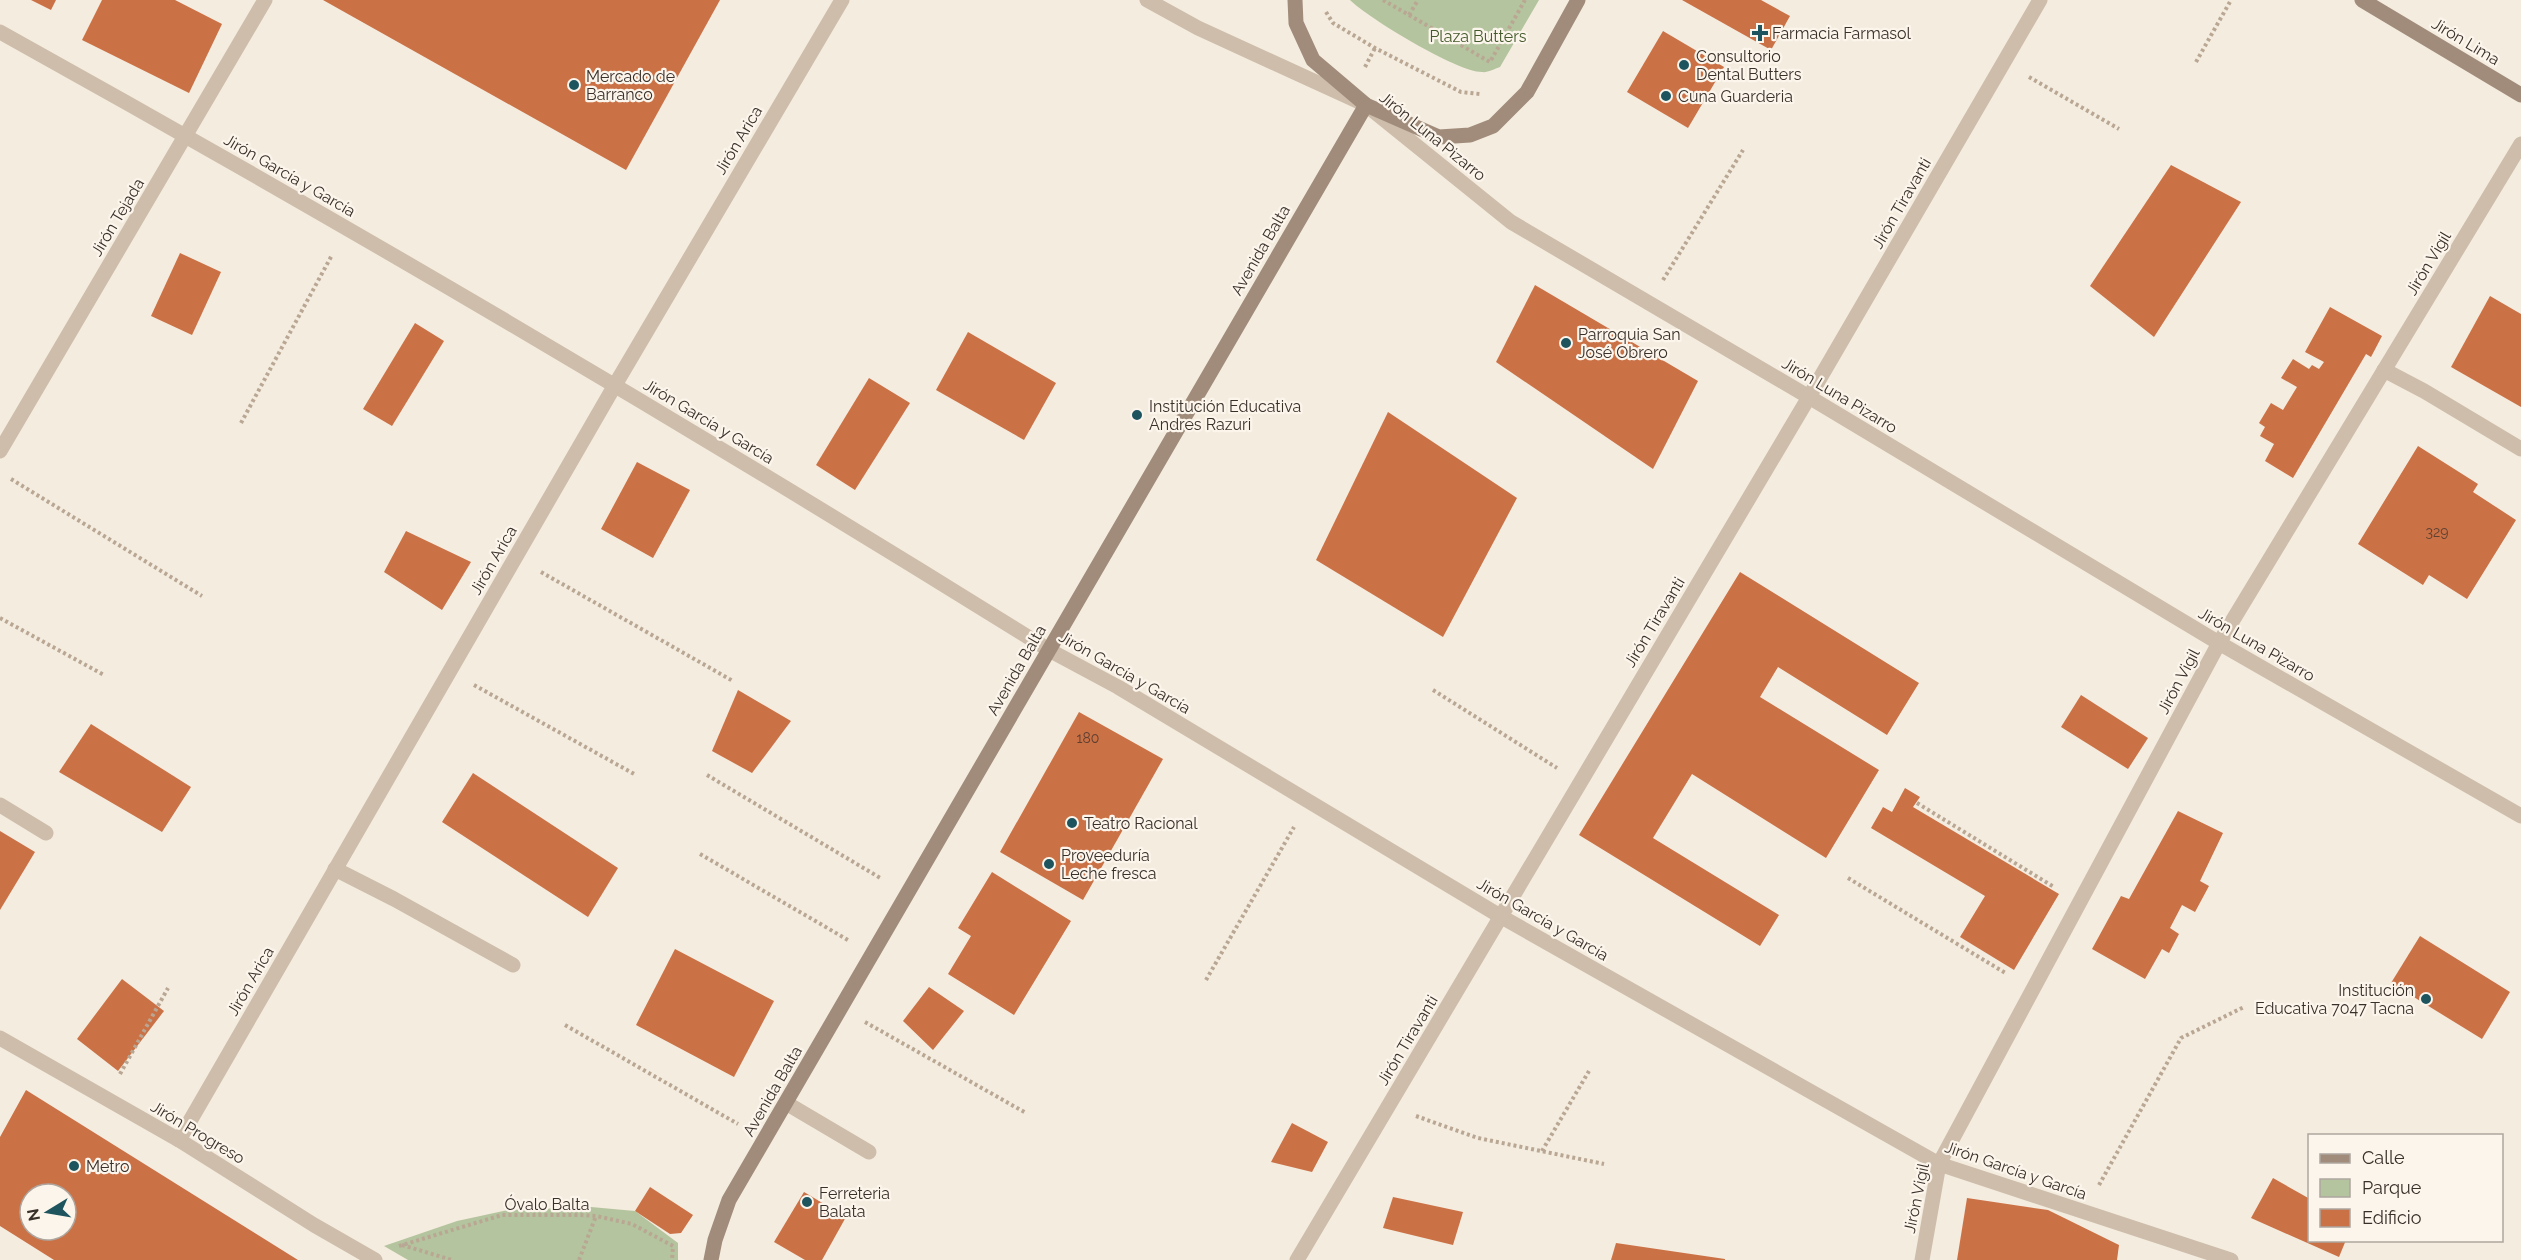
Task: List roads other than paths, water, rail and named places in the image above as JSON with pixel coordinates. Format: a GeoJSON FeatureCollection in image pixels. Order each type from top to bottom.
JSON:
{"type":"FeatureCollection","features":[{"type":"Feature","properties":{"kind":"main road"},"geometry":{"type":"LineString","coordinates":[[1295,0],[1296,23],[1313,60],[1365,105],[1439,137],[1470,135],[1493,126],[1527,92],[1578,0]]}},
{"type":"Feature","properties":{"kind":"main road","name":"Jirón Lima"},"geometry":{"type":"LineString","coordinates":[[2362,0],[2521,95]]}},
{"type":"Feature","properties":{"kind":"main road","name":"Avenida Balta"},"geometry":{"type":"LineString","coordinates":[[711,1260],[715,1240],[729,1200],[1365,105]]}},
{"type":"Feature","properties":{"kind":"street","name":"Jirón Tejada"},"geometry":{"type":"LineString","coordinates":[[0,451],[265,0]]}},
{"type":"Feature","properties":{"kind":"street","name":"Jirón Arica"},"geometry":{"type":"LineString","coordinates":[[179,1140],[615,385],[842,0]]}},
{"type":"Feature","properties":{"kind":"street","name":"Jirón Luna Pizarro"},"geometry":{"type":"LineString","coordinates":[[1147,0],[1198,28],[1365,105],[1511,222],[1809,397],[2219,643],[2521,816]]}},
{"type":"Feature","properties":{"kind":"street","name":"Jirón Tiravanti"},"geometry":{"type":"LineString","coordinates":[[1297,1260],[1809,397],[2040,0]]}},
{"type":"Feature","properties":{"kind":"street","name":"Jirón García y García"},"geometry":{"type":"LineString","coordinates":[[0,32],[186,135],[615,385],[1049,650],[1118,687],[1500,916],[1940,1164],[2231,1260]]}},
{"type":"Feature","properties":{"kind":"street","name":"Jirón Vigil"},"geometry":{"type":"LineString","coordinates":[[1922,1260],[1940,1164],[2219,643],[2521,144]]}},
{"type":"Feature","properties":{"kind":"street"},"geometry":{"type":"LineString","coordinates":[[2385,370],[2521,449]]}},
{"type":"Feature","properties":{"kind":"street"},"geometry":{"type":"LineString","coordinates":[[0,806],[46,833]]}},
{"type":"Feature","properties":{"kind":"street"},"geometry":{"type":"LineString","coordinates":[[335,869],[394,898],[513,965]]}},
{"type":"Feature","properties":{"kind":"street","name":"Jirón Progreso"},"geometry":{"type":"LineString","coordinates":[[0,1038],[179,1140],[314,1225],[375,1260]]}},
{"type":"Feature","properties":{"kind":"street"},"geometry":{"type":"LineString","coordinates":[[786,1103],[869,1152]]}},
{"type":"Feature","properties":{"kind":"place","name":"Farmacia Farmasol"},"geometry":{"type":"Point","coordinates":[1760,33]}},
{"type":"Feature","properties":{"kind":"place","name":"Consultorio Dental Butters"},"geometry":{"type":"Point","coordinates":[1684,65]}},
{"type":"Feature","properties":{"kind":"place","name":"Mercado de Barranco"},"geometry":{"type":"Point","coordinates":[574,85]}},
{"type":"Feature","properties":{"kind":"place","name":"Cuna Guarderia"},"geometry":{"type":"Point","coordinates":[1666,96]}},
{"type":"Feature","properties":{"kind":"place","name":"Parroquia San José Obrero"},"geometry":{"type":"Point","coordinates":[1566,343]}},
{"type":"Feature","properties":{"kind":"place","name":"Institución Educativa Andres Razuri"},"geometry":{"type":"Point","coordinates":[1137,415]}},
{"type":"Feature","properties":{"kind":"place","name":"Teatro Racional"},"geometry":{"type":"Point","coordinates":[1072,823]}},
{"type":"Feature","properties":{"kind":"place","name":"Proveeduría Leche fresca"},"geometry":{"type":"Point","coordinates":[1049,864]}},
{"type":"Feature","properties":{"kind":"place","name":"Institución Educativa 7047 Tacna"},"geometry":{"type":"Point","coordinates":[2426,999]}},
{"type":"Feature","properties":{"kind":"place","name":"Metro"},"geometry":{"type":"Point","coordinates":[74,1166]}},
{"type":"Feature","properties":{"kind":"place","name":"Ferreteria Balata"},"geometry":{"type":"Point","coordinates":[807,1202]}},
{"type":"Feature","properties":{"kind":"park label","name":"Plaza Butters"},"geometry":{"type":"Point","coordinates":[1478,36]}}]}
